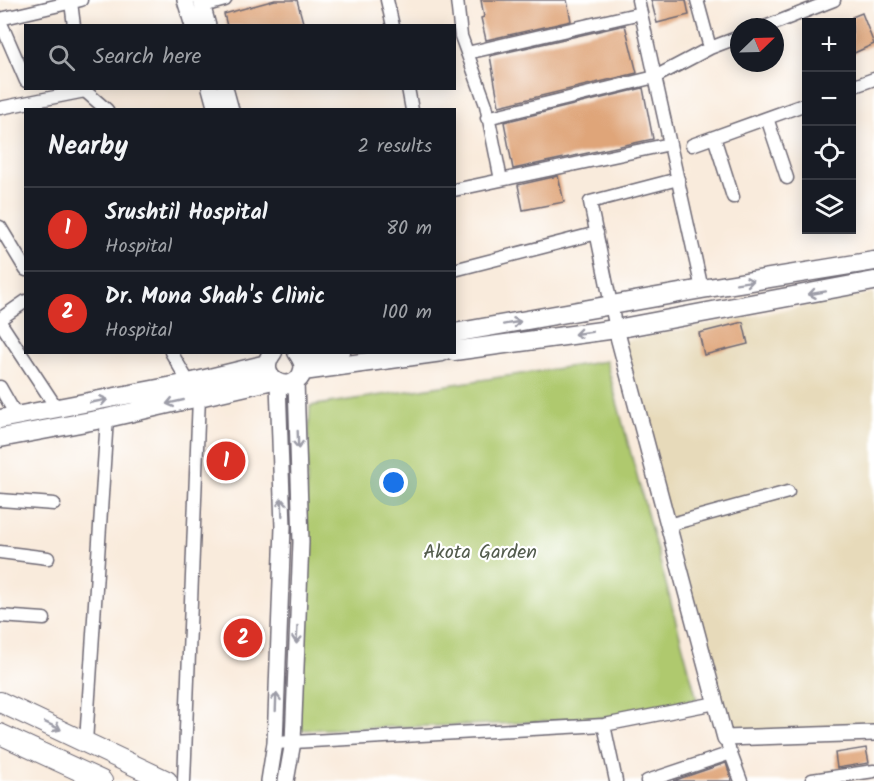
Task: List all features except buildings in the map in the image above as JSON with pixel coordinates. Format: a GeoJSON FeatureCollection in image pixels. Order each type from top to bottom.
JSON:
{"type":"FeatureCollection","features":[{"type":"Feature","properties":{"kind":"main road"},"geometry":{"type":"LineString","coordinates":[[456,333],[874,261]]}},
{"type":"Feature","properties":{"kind":"main road"},"geometry":{"type":"LineString","coordinates":[[456,351],[616,329],[874,281]]}},
{"type":"Feature","properties":{"kind":"main road"},"geometry":{"type":"LineString","coordinates":[[0,438],[107,418],[194,390],[336,354]]}},
{"type":"Feature","properties":{"kind":"main road"},"geometry":{"type":"LineString","coordinates":[[286,368],[422,354]]}},
{"type":"Feature","properties":{"kind":"main road"},"geometry":{"type":"LineString","coordinates":[[8,418],[194,390]]}},
{"type":"Feature","properties":{"kind":"main road"},"geometry":{"type":"LineString","coordinates":[[0,702],[167,781]]}},
{"type":"Feature","properties":{"kind":"main road"},"geometry":{"type":"LineString","coordinates":[[0,734],[102,781]]}},
{"type":"Feature","properties":{"kind":"street"},"geometry":{"type":"LineString","coordinates":[[185,0],[192,24]]}},
{"type":"Feature","properties":{"kind":"street"},"geometry":{"type":"LineString","coordinates":[[207,24],[202,3],[225,0]]}},
{"type":"Feature","properties":{"kind":"street"},"geometry":{"type":"LineString","coordinates":[[387,0],[393,24]]}},
{"type":"Feature","properties":{"kind":"street"},"geometry":{"type":"LineString","coordinates":[[457,0],[461,36],[486,105],[501,180]]}},
{"type":"Feature","properties":{"kind":"street"},"geometry":{"type":"LineString","coordinates":[[697,0],[710,48]]}},
{"type":"Feature","properties":{"kind":"street"},"geometry":{"type":"LineString","coordinates":[[781,18],[805,5],[834,0]]}},
{"type":"Feature","properties":{"kind":"street"},"geometry":{"type":"LineString","coordinates":[[24,76],[0,20],[76,1],[74,24]]}},
{"type":"Feature","properties":{"kind":"street"},"geometry":{"type":"LineString","coordinates":[[467,53],[640,6],[702,289]]}},
{"type":"Feature","properties":{"kind":"street"},"geometry":{"type":"LineString","coordinates":[[487,118],[655,77],[710,48],[730,40]]}},
{"type":"Feature","properties":{"kind":"street"},"geometry":{"type":"LineString","coordinates":[[856,86],[873,83]]}},
{"type":"Feature","properties":{"kind":"street"},"geometry":{"type":"LineString","coordinates":[[211,90],[215,108]]}},
{"type":"Feature","properties":{"kind":"street"},"geometry":{"type":"LineString","coordinates":[[226,90],[230,108]]}},
{"type":"Feature","properties":{"kind":"street"},"geometry":{"type":"LineString","coordinates":[[408,90],[412,108]]}},
{"type":"Feature","properties":{"kind":"street"},"geometry":{"type":"LineString","coordinates":[[0,108],[27,100],[85,91],[105,108]]}},
{"type":"Feature","properties":{"kind":"street"},"geometry":{"type":"LineString","coordinates":[[692,145],[802,106]]}},
{"type":"Feature","properties":{"kind":"street"},"geometry":{"type":"LineString","coordinates":[[766,118],[787,178]]}},
{"type":"Feature","properties":{"kind":"street"},"geometry":{"type":"LineString","coordinates":[[714,137],[733,197]]}},
{"type":"Feature","properties":{"kind":"street"},"geometry":{"type":"LineString","coordinates":[[456,190],[670,144]]}},
{"type":"Feature","properties":{"kind":"street"},"geometry":{"type":"LineString","coordinates":[[678,179],[590,202],[616,329],[725,738],[741,781]]}},
{"type":"Feature","properties":{"kind":"street"},"geometry":{"type":"LineString","coordinates":[[0,227],[24,267]]}},
{"type":"Feature","properties":{"kind":"street"},"geometry":{"type":"LineString","coordinates":[[456,269],[597,233]]}},
{"type":"Feature","properties":{"kind":"street"},"geometry":{"type":"LineString","coordinates":[[24,302],[0,320],[58,410]]}},
{"type":"Feature","properties":{"kind":"street"},"geometry":{"type":"LineString","coordinates":[[172,354],[194,390],[184,781]]}},
{"type":"Feature","properties":{"kind":"street"},"geometry":{"type":"LineString","coordinates":[[269,781],[275,742],[286,368]]}},
{"type":"Feature","properties":{"kind":"street"},"geometry":{"type":"LineString","coordinates":[[286,368],[301,542],[293,742],[286,781]]}},
{"type":"Feature","properties":{"kind":"street"},"geometry":{"type":"LineString","coordinates":[[0,387],[8,418]]}},
{"type":"Feature","properties":{"kind":"street"},"geometry":{"type":"LineString","coordinates":[[86,742],[107,418]]}},
{"type":"Feature","properties":{"kind":"street"},"geometry":{"type":"LineString","coordinates":[[668,525],[788,492]]}},
{"type":"Feature","properties":{"kind":"street"},"geometry":{"type":"LineString","coordinates":[[0,500],[54,504]]}},
{"type":"Feature","properties":{"kind":"street"},"geometry":{"type":"LineString","coordinates":[[0,552],[48,558]]}},
{"type":"Feature","properties":{"kind":"street"},"geometry":{"type":"LineString","coordinates":[[281,579],[300,580]]}},
{"type":"Feature","properties":{"kind":"street"},"geometry":{"type":"LineString","coordinates":[[0,615],[44,620]]}},
{"type":"Feature","properties":{"kind":"street"},"geometry":{"type":"LineString","coordinates":[[275,742],[604,725],[716,703]]}},
{"type":"Feature","properties":{"kind":"street"},"geometry":{"type":"LineString","coordinates":[[604,725],[616,781]]}},
{"type":"Feature","properties":{"kind":"street"},"geometry":{"type":"LineString","coordinates":[[725,738],[874,733]]}},
{"type":"Feature","properties":{"kind":"street"},"geometry":{"type":"LineString","coordinates":[[647,781],[731,753]]}},
{"type":"Feature","properties":{"kind":"street"},"geometry":{"type":"LineString","coordinates":[[812,780],[874,771]]}},
{"type":"Feature","properties":{"kind":"shaded area"},"geometry":{"type":"Polygon","coordinates":[[[874,293],[874,727],[725,738],[623,341],[874,293]]]}},
{"type":"Feature","properties":{"kind":"green space","name":"Akota Garden"},"geometry":{"type":"Polygon","coordinates":[[[606,361],[697,699],[616,717],[499,724],[297,730],[310,406],[606,361]]]}},
{"type":"Feature","properties":{"kind":"place","name":"Srushtil Hospital"},"geometry":{"type":"Point","coordinates":[226,461]}},
{"type":"Feature","properties":{"kind":"place","name":"Dr. Mona Shah's Clinic"},"geometry":{"type":"Point","coordinates":[243,638]}}]}
